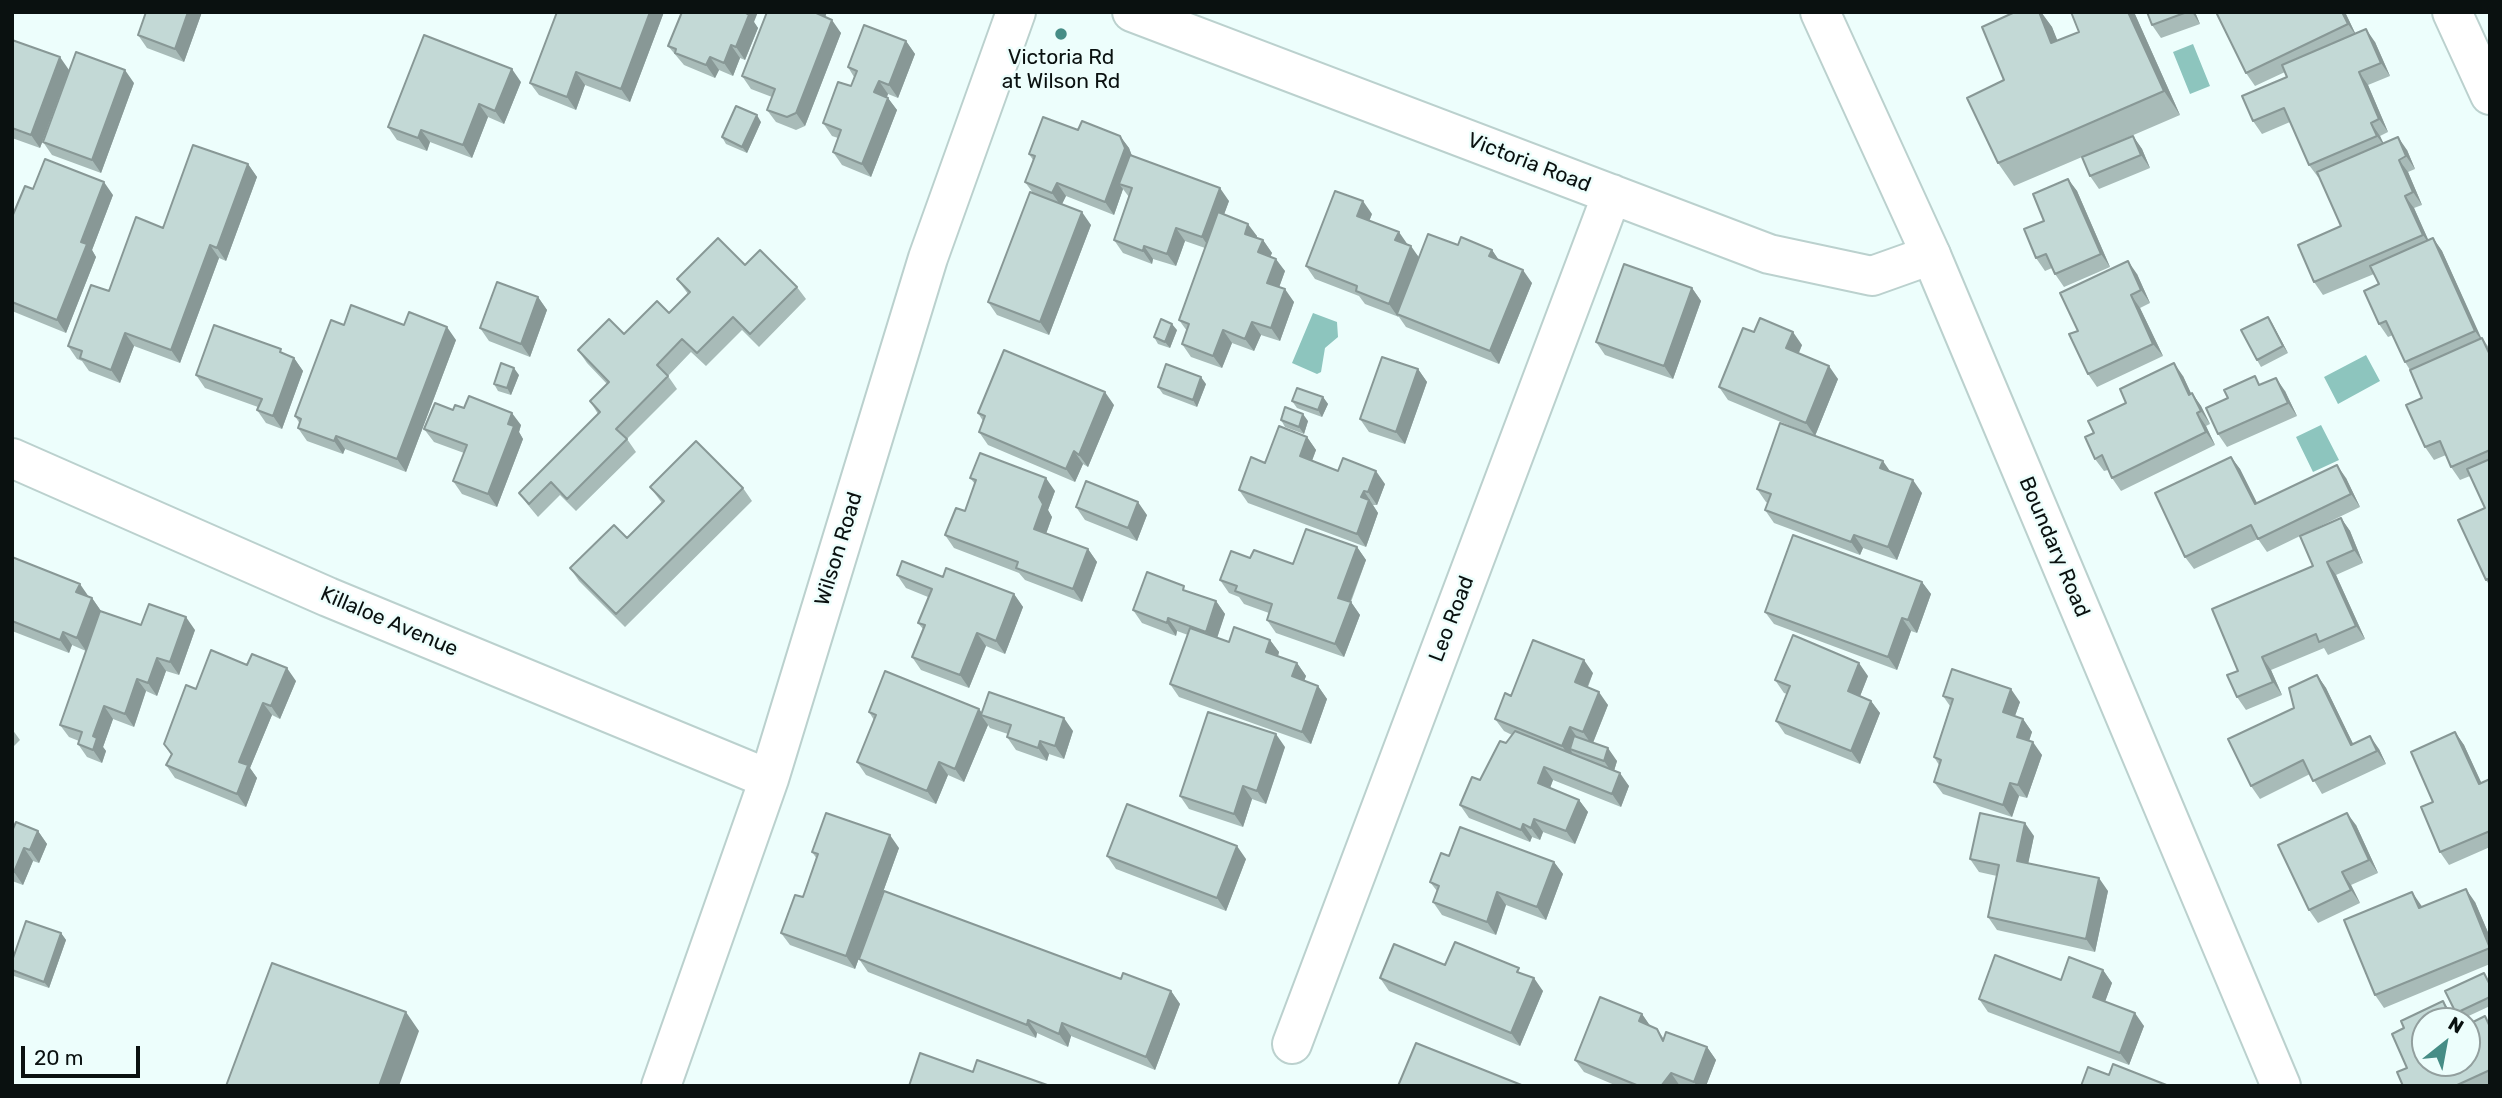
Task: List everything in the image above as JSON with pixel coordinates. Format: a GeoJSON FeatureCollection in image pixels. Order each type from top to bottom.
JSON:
{"type":"FeatureCollection","features":[{"type":"Feature","properties":{"kind":"street","name":"Wilson Road"},"geometry":{"type":"LineString","coordinates":[[661,1086],[769,779],[928,258],[1016,12]]}},
{"type":"Feature","properties":{"kind":"street","name":"Victoria Road"},"geometry":{"type":"LineString","coordinates":[[1132,12],[1769,254],[1810,265],[1872,276],[1931,254]]}},
{"type":"Feature","properties":{"kind":"street","name":"Boundary Road"},"geometry":{"type":"LineString","coordinates":[[1820,12],[1931,254],[2281,1086]]}},
{"type":"Feature","properties":{"kind":"street"},"geometry":{"type":"LineString","coordinates":[[2452,12],[2490,95]]}},
{"type":"Feature","properties":{"kind":"street","name":"Leo Road"},"geometry":{"type":"LineString","coordinates":[[1292,1044],[1612,194]]}},
{"type":"Feature","properties":{"kind":"street","name":"Killaloe Avenue"},"geometry":{"type":"LineString","coordinates":[[12,458],[328,597],[769,779]]}},
{"type":"Feature","properties":{"kind":"water"},"geometry":{"type":"Polygon","coordinates":[[[2193,44],[2210,86],[2190,94],[2173,52],[2193,44]]]}},
{"type":"Feature","properties":{"kind":"water"},"geometry":{"type":"Polygon","coordinates":[[[1313,313],[1337,322],[1338,337],[1325,348],[1321,372],[1317,374],[1292,363],[1313,313]]]}},
{"type":"Feature","properties":{"kind":"water"},"geometry":{"type":"Polygon","coordinates":[[[2366,355],[2380,381],[2338,404],[2324,377],[2366,355]]]}},
{"type":"Feature","properties":{"kind":"water"},"geometry":{"type":"Polygon","coordinates":[[[2321,425],[2339,460],[2313,472],[2296,437],[2321,425]]]}},
{"type":"Feature","properties":{"kind":"building"},"geometry":{"type":"Polygon","coordinates":[[[146,12],[188,12],[175,49],[138,35],[146,12]]]}},
{"type":"Feature","properties":{"kind":"building"},"geometry":{"type":"Polygon","coordinates":[[[557,12],[650,12],[621,89],[576,72],[567,97],[530,83],[557,12]]]}},
{"type":"Feature","properties":{"kind":"building"},"geometry":{"type":"Polygon","coordinates":[[[682,12],[744,12],[749,15],[736,47],[731,45],[724,63],[710,57],[706,65],[675,53],[676,49],[668,46],[682,12]]]}},
{"type":"Feature","properties":{"kind":"building"},"geometry":{"type":"Polygon","coordinates":[[[767,12],[814,12],[832,20],[796,113],[787,117],[767,110],[775,89],[742,76],[767,12]]]}},
{"type":"Feature","properties":{"kind":"building"},"geometry":{"type":"Polygon","coordinates":[[[2015,12],[2039,12],[2051,43],[2079,32],[2071,12],[2128,12],[2164,91],[1998,163],[1967,98],[2004,80],[1982,27],[2015,12]]]}},
{"type":"Feature","properties":{"kind":"building"},"geometry":{"type":"Polygon","coordinates":[[[2147,12],[2187,12],[2152,25],[2147,12]]]}},
{"type":"Feature","properties":{"kind":"building"},"geometry":{"type":"Polygon","coordinates":[[[2216,12],[2342,12],[2348,24],[2246,73],[2216,12]]]}},
{"type":"Feature","properties":{"kind":"building"},"geometry":{"type":"Polygon","coordinates":[[[864,25],[906,41],[889,85],[879,81],[874,92],[888,98],[862,164],[833,152],[841,130],[823,123],[838,82],[851,86],[857,71],[848,67],[864,25]]]}},
{"type":"Feature","properties":{"kind":"building"},"geometry":{"type":"Polygon","coordinates":[[[2366,29],[2381,63],[2359,72],[2379,119],[2371,123],[2377,136],[2309,165],[2284,108],[2253,121],[2242,96],[2287,77],[2282,65],[2366,29]]]}},
{"type":"Feature","properties":{"kind":"building"},"geometry":{"type":"Polygon","coordinates":[[[424,35],[512,69],[495,111],[479,104],[463,145],[421,130],[418,138],[388,127],[424,35]]]}},
{"type":"Feature","properties":{"kind":"building"},"geometry":{"type":"Polygon","coordinates":[[[12,40],[60,57],[31,135],[12,128],[12,40]]]}},
{"type":"Feature","properties":{"kind":"building"},"geometry":{"type":"Polygon","coordinates":[[[76,52],[125,70],[92,160],[43,142],[76,52]]]}},
{"type":"Feature","properties":{"kind":"building"},"geometry":{"type":"Polygon","coordinates":[[[736,106],[757,115],[742,147],[722,137],[736,106]]]}},
{"type":"Feature","properties":{"kind":"building"},"geometry":{"type":"Polygon","coordinates":[[[1043,117],[1078,130],[1082,121],[1120,136],[1125,148],[1105,202],[1057,183],[1052,193],[1025,182],[1035,156],[1029,154],[1043,117]]]}},
{"type":"Feature","properties":{"kind":"building"},"geometry":{"type":"Polygon","coordinates":[[[2133,136],[2141,155],[2090,176],[2082,157],[2133,136]]]}},
{"type":"Feature","properties":{"kind":"building"},"geometry":{"type":"Polygon","coordinates":[[[2398,137],[2406,156],[2399,160],[2413,192],[2405,196],[2423,235],[2314,282],[2298,245],[2341,226],[2317,172],[2398,137]]]}},
{"type":"Feature","properties":{"kind":"building"},"geometry":{"type":"Polygon","coordinates":[[[193,145],[248,164],[217,248],[210,245],[171,350],[125,333],[111,370],[80,358],[82,351],[68,346],[91,285],[109,291],[136,217],[163,228],[193,145]]]}},
{"type":"Feature","properties":{"kind":"building"},"geometry":{"type":"Polygon","coordinates":[[[1130,155],[1220,188],[1202,237],[1176,228],[1167,254],[1144,246],[1143,251],[1114,240],[1132,188],[1119,184],[1130,155]]]}},
{"type":"Feature","properties":{"kind":"building"},"geometry":{"type":"Polygon","coordinates":[[[45,159],[104,182],[81,242],[87,244],[57,320],[12,302],[12,217],[25,186],[33,189],[45,159]]]}},
{"type":"Feature","properties":{"kind":"building"},"geometry":{"type":"Polygon","coordinates":[[[2068,179],[2101,254],[2055,274],[2046,254],[2036,258],[2024,229],[2044,221],[2033,194],[2068,179]]]}},
{"type":"Feature","properties":{"kind":"building"},"geometry":{"type":"Polygon","coordinates":[[[1335,191],[1363,201],[1357,216],[1399,232],[1395,240],[1411,246],[1389,304],[1356,291],[1357,286],[1306,266],[1335,191]]]}},
{"type":"Feature","properties":{"kind":"building"},"geometry":{"type":"Polygon","coordinates":[[[1030,192],[1082,212],[1040,322],[988,302],[1030,192]]]}},
{"type":"Feature","properties":{"kind":"building"},"geometry":{"type":"Polygon","coordinates":[[[1218,212],[1248,224],[1245,234],[1263,240],[1258,252],[1276,259],[1267,283],[1285,289],[1271,328],[1252,322],[1245,339],[1223,330],[1213,356],[1182,344],[1189,324],[1179,320],[1218,212]]]}},
{"type":"Feature","properties":{"kind":"building"},"geometry":{"type":"Polygon","coordinates":[[[1428,234],[1458,245],[1461,237],[1492,250],[1489,256],[1523,270],[1490,351],[1397,314],[1428,234]]]}},
{"type":"Feature","properties":{"kind":"building"},"geometry":{"type":"Polygon","coordinates":[[[718,238],[745,265],[760,250],[797,287],[750,334],[733,317],[697,353],[682,339],[657,365],[668,376],[616,429],[627,439],[567,499],[551,482],[529,504],[519,493],[600,412],[590,401],[609,382],[578,350],[609,319],[624,334],[657,301],[669,313],[690,292],[677,279],[718,238]]]}},
{"type":"Feature","properties":{"kind":"building"},"geometry":{"type":"Polygon","coordinates":[[[2433,238],[2475,331],[2405,362],[2386,321],[2379,324],[2364,291],[2379,284],[2370,266],[2433,238]]]}},
{"type":"Feature","properties":{"kind":"building"},"geometry":{"type":"Polygon","coordinates":[[[2128,261],[2141,290],[2131,295],[2153,344],[2088,374],[2069,334],[2078,331],[2060,293],[2128,261]]]}},
{"type":"Feature","properties":{"kind":"building"},"geometry":{"type":"Polygon","coordinates":[[[1624,264],[1692,288],[1664,366],[1596,342],[1624,264]]]}},
{"type":"Feature","properties":{"kind":"building"},"geometry":{"type":"Polygon","coordinates":[[[497,282],[538,297],[521,344],[480,328],[497,282]]]}},
{"type":"Feature","properties":{"kind":"building"},"geometry":{"type":"Polygon","coordinates":[[[351,305],[404,325],[409,312],[447,327],[397,459],[336,436],[334,441],[298,428],[301,419],[295,416],[331,320],[344,325],[351,305]]]}},
{"type":"Feature","properties":{"kind":"building"},"geometry":{"type":"Polygon","coordinates":[[[2268,317],[2283,346],[2257,360],[2241,330],[2268,317]]]}},
{"type":"Feature","properties":{"kind":"building"},"geometry":{"type":"Polygon","coordinates":[[[1760,318],[1793,332],[1786,348],[1829,366],[1806,423],[1719,387],[1743,328],[1754,332],[1760,318]]]}},
{"type":"Feature","properties":{"kind":"building"},"geometry":{"type":"Polygon","coordinates":[[[1161,319],[1172,324],[1165,342],[1154,337],[1161,319]]]}},
{"type":"Feature","properties":{"kind":"building"},"geometry":{"type":"Polygon","coordinates":[[[214,325],[281,349],[280,352],[294,358],[273,416],[257,410],[262,399],[196,375],[214,325]]]}},
{"type":"Feature","properties":{"kind":"building"},"geometry":{"type":"Polygon","coordinates":[[[2482,338],[2490,355],[2490,450],[2451,467],[2440,441],[2425,447],[2406,405],[2422,398],[2410,370],[2482,338]]]}},
{"type":"Feature","properties":{"kind":"building"},"geometry":{"type":"Polygon","coordinates":[[[1004,350],[1105,392],[1079,455],[1074,451],[1066,469],[979,432],[985,416],[978,413],[1004,350]]]}},
{"type":"Feature","properties":{"kind":"building"},"geometry":{"type":"Polygon","coordinates":[[[1382,357],[1418,369],[1396,432],[1360,419],[1382,357]]]}},
{"type":"Feature","properties":{"kind":"building"},"geometry":{"type":"Polygon","coordinates":[[[501,363],[514,368],[507,388],[494,384],[501,363]]]}},
{"type":"Feature","properties":{"kind":"building"},"geometry":{"type":"Polygon","coordinates":[[[2174,363],[2189,395],[2192,393],[2201,411],[2197,413],[2206,432],[2112,478],[2102,455],[2095,459],[2085,437],[2094,433],[2088,421],[2126,403],[2120,389],[2174,363]]]}},
{"type":"Feature","properties":{"kind":"building"},"geometry":{"type":"Polygon","coordinates":[[[1166,364],[1201,377],[1193,400],[1158,387],[1166,364]]]}},
{"type":"Feature","properties":{"kind":"building"},"geometry":{"type":"Polygon","coordinates":[[[2255,376],[2259,385],[2276,378],[2288,403],[2218,434],[2206,408],[2228,398],[2224,390],[2255,376]]]}},
{"type":"Feature","properties":{"kind":"building"},"geometry":{"type":"Polygon","coordinates":[[[1297,388],[1323,397],[1318,410],[1292,401],[1297,388]]]}},
{"type":"Feature","properties":{"kind":"building"},"geometry":{"type":"Polygon","coordinates":[[[469,396],[512,413],[508,424],[514,426],[488,494],[453,481],[467,445],[424,429],[435,403],[453,410],[455,405],[464,408],[469,396]]]}},
{"type":"Feature","properties":{"kind":"building"},"geometry":{"type":"Polygon","coordinates":[[[1285,407],[1303,414],[1299,427],[1281,420],[1285,407]]]}},
{"type":"Feature","properties":{"kind":"building"},"geometry":{"type":"Polygon","coordinates":[[[1780,423],[1883,461],[1880,468],[1913,480],[1888,547],[1854,535],[1851,542],[1765,510],[1771,494],[1757,489],[1780,423]]]}},
{"type":"Feature","properties":{"kind":"building"},"geometry":{"type":"Polygon","coordinates":[[[1279,426],[1307,437],[1300,456],[1338,471],[1343,458],[1376,471],[1368,492],[1364,491],[1361,497],[1369,500],[1357,534],[1239,490],[1251,457],[1265,463],[1279,426]]]}},
{"type":"Feature","properties":{"kind":"building"},"geometry":{"type":"Polygon","coordinates":[[[696,441],[743,488],[616,614],[570,568],[614,525],[627,538],[664,501],[650,487],[696,441]]]}},
{"type":"Feature","properties":{"kind":"building"},"geometry":{"type":"Polygon","coordinates":[[[980,453],[1046,478],[1039,497],[1043,504],[1034,529],[1088,549],[1073,589],[1016,568],[1018,562],[945,535],[956,508],[965,511],[976,480],[970,478],[980,453]]]}},
{"type":"Feature","properties":{"kind":"building"},"geometry":{"type":"Polygon","coordinates":[[[2231,457],[2255,504],[2337,465],[2351,494],[2258,539],[2251,525],[2185,557],[2155,493],[2231,457]]]}},
{"type":"Feature","properties":{"kind":"building"},"geometry":{"type":"Polygon","coordinates":[[[2490,459],[2490,578],[2486,580],[2458,520],[2485,508],[2467,469],[2490,459]]]}},
{"type":"Feature","properties":{"kind":"building"},"geometry":{"type":"Polygon","coordinates":[[[1086,481],[1138,502],[1128,528],[1076,507],[1086,481]]]}},
{"type":"Feature","properties":{"kind":"building"},"geometry":{"type":"Polygon","coordinates":[[[2341,518],[2354,550],[2327,562],[2356,626],[2319,642],[2316,634],[2262,657],[2273,682],[2237,697],[2227,675],[2238,671],[2212,609],[2313,566],[2300,536],[2341,518]]]}},
{"type":"Feature","properties":{"kind":"building"},"geometry":{"type":"Polygon","coordinates":[[[1306,529],[1357,547],[1338,598],[1351,602],[1335,644],[1267,620],[1272,604],[1235,591],[1237,586],[1220,580],[1231,551],[1250,558],[1254,550],[1293,564],[1306,529]]]}},
{"type":"Feature","properties":{"kind":"building"},"geometry":{"type":"Polygon","coordinates":[[[1793,535],[1922,582],[1908,620],[1902,618],[1888,657],[1765,612],[1793,535]]]}},
{"type":"Feature","properties":{"kind":"building"},"geometry":{"type":"Polygon","coordinates":[[[12,557],[80,584],[76,592],[92,598],[77,638],[63,632],[60,640],[12,621],[12,557]]]}},
{"type":"Feature","properties":{"kind":"building"},"geometry":{"type":"Polygon","coordinates":[[[902,561],[943,577],[946,568],[1014,594],[996,641],[977,633],[960,675],[912,657],[925,625],[918,623],[932,589],[897,575],[902,561]]]}},
{"type":"Feature","properties":{"kind":"building"},"geometry":{"type":"Polygon","coordinates":[[[1147,572],[1184,586],[1183,590],[1216,601],[1206,632],[1168,618],[1167,623],[1133,610],[1147,572]]]}},
{"type":"Feature","properties":{"kind":"building"},"geometry":{"type":"Polygon","coordinates":[[[149,604],[186,617],[170,662],[157,658],[148,683],[137,679],[125,714],[104,706],[93,736],[97,738],[93,750],[78,744],[82,732],[60,725],[100,611],[141,625],[149,604]]]}},
{"type":"Feature","properties":{"kind":"building"},"geometry":{"type":"Polygon","coordinates":[[[1234,627],[1270,640],[1266,652],[1297,663],[1292,676],[1318,686],[1302,732],[1170,684],[1190,628],[1229,642],[1234,627]]]}},
{"type":"Feature","properties":{"kind":"building"},"geometry":{"type":"Polygon","coordinates":[[[1793,635],[1859,663],[1848,691],[1871,701],[1851,751],[1776,721],[1790,686],[1775,680],[1793,635]]]}},
{"type":"Feature","properties":{"kind":"building"},"geometry":{"type":"Polygon","coordinates":[[[1533,640],[1584,660],[1575,682],[1599,692],[1583,732],[1570,727],[1562,746],[1495,719],[1505,693],[1511,696],[1533,640]]]}},
{"type":"Feature","properties":{"kind":"building"},"geometry":{"type":"Polygon","coordinates":[[[211,650],[247,665],[252,654],[287,668],[271,706],[263,703],[239,762],[248,765],[237,794],[166,765],[172,754],[164,744],[186,685],[196,689],[211,650]]]}},
{"type":"Feature","properties":{"kind":"building"},"geometry":{"type":"Polygon","coordinates":[[[1952,669],[2011,689],[2003,712],[2023,719],[2017,737],[2033,742],[2018,785],[2010,783],[2003,805],[1934,782],[1941,760],[1934,757],[1953,699],[1943,696],[1952,669]]]}},
{"type":"Feature","properties":{"kind":"building"},"geometry":{"type":"Polygon","coordinates":[[[885,671],[979,709],[955,769],[939,762],[927,791],[857,762],[876,715],[869,712],[885,671]]]}},
{"type":"Feature","properties":{"kind":"building"},"geometry":{"type":"Polygon","coordinates":[[[2317,675],[2351,745],[2370,736],[2377,751],[2313,781],[2303,760],[2251,786],[2228,739],[2294,708],[2289,688],[2317,675]]]}},
{"type":"Feature","properties":{"kind":"building"},"geometry":{"type":"Polygon","coordinates":[[[989,692],[1064,718],[1055,746],[1040,741],[1038,748],[1007,737],[1011,725],[981,715],[989,692]]]}},
{"type":"Feature","properties":{"kind":"building"},"geometry":{"type":"Polygon","coordinates":[[[1208,712],[1276,734],[1257,791],[1243,786],[1234,814],[1180,796],[1208,712]]]}},
{"type":"Feature","properties":{"kind":"building"},"geometry":{"type":"Polygon","coordinates":[[[1515,731],[1620,773],[1612,794],[1544,767],[1538,783],[1579,800],[1566,831],[1534,819],[1531,828],[1523,824],[1521,830],[1460,805],[1472,777],[1480,780],[1500,741],[1506,743],[1515,731]]]}},
{"type":"Feature","properties":{"kind":"building"},"geometry":{"type":"Polygon","coordinates":[[[2455,732],[2479,784],[2490,779],[2490,831],[2440,852],[2421,807],[2433,802],[2411,752],[2455,732]]]}},
{"type":"Feature","properties":{"kind":"building"},"geometry":{"type":"Polygon","coordinates":[[[1574,736],[1608,748],[1604,761],[1570,749],[1574,736]]]}},
{"type":"Feature","properties":{"kind":"building"},"geometry":{"type":"Polygon","coordinates":[[[1127,804],[1237,846],[1217,898],[1107,856],[1127,804]]]}},
{"type":"Feature","properties":{"kind":"building"},"geometry":{"type":"Polygon","coordinates":[[[826,813],[890,835],[846,956],[781,933],[795,895],[803,897],[818,854],[812,852],[826,813]]]}},
{"type":"Feature","properties":{"kind":"building"},"geometry":{"type":"Polygon","coordinates":[[[1980,813],[2025,823],[2017,861],[2099,878],[2086,939],[1988,917],[1999,865],[1970,859],[1980,813]]]}},
{"type":"Feature","properties":{"kind":"building"},"geometry":{"type":"Polygon","coordinates":[[[2347,813],[2369,860],[2342,872],[2351,890],[2309,910],[2278,845],[2347,813]]]}},
{"type":"Feature","properties":{"kind":"building"},"geometry":{"type":"Polygon","coordinates":[[[16,822],[38,831],[30,850],[24,848],[12,872],[12,831],[16,822]]]}},
{"type":"Feature","properties":{"kind":"building"},"geometry":{"type":"Polygon","coordinates":[[[1460,827],[1554,862],[1537,907],[1497,892],[1487,922],[1433,902],[1439,886],[1430,882],[1441,853],[1449,856],[1460,827]]]}},
{"type":"Feature","properties":{"kind":"building"},"geometry":{"type":"Polygon","coordinates":[[[2466,889],[2490,948],[2375,995],[2344,920],[2412,892],[2419,908],[2466,889]]]}},
{"type":"Feature","properties":{"kind":"building"},"geometry":{"type":"Polygon","coordinates":[[[884,891],[1121,979],[1123,973],[1171,991],[1146,1057],[1062,1023],[1059,1034],[1028,1020],[1027,1025],[859,959],[884,891]]]}},
{"type":"Feature","properties":{"kind":"building"},"geometry":{"type":"Polygon","coordinates":[[[26,921],[61,933],[44,982],[12,970],[12,961],[26,921]]]}},
{"type":"Feature","properties":{"kind":"building"},"geometry":{"type":"Polygon","coordinates":[[[1455,942],[1519,968],[1517,972],[1534,978],[1511,1033],[1380,978],[1394,944],[1445,965],[1455,942]]]}},
{"type":"Feature","properties":{"kind":"building"},"geometry":{"type":"Polygon","coordinates":[[[1995,955],[2061,980],[2069,957],[2103,970],[2093,997],[2135,1013],[2120,1053],[1979,999],[1995,955]]]}},
{"type":"Feature","properties":{"kind":"building"},"geometry":{"type":"Polygon","coordinates":[[[272,963],[406,1012],[379,1086],[226,1086],[272,963]]]}},
{"type":"Feature","properties":{"kind":"building"},"geometry":{"type":"Polygon","coordinates":[[[2484,973],[2490,985],[2490,997],[2469,1007],[2453,1007],[2445,991],[2484,973]]]}},
{"type":"Feature","properties":{"kind":"building"},"geometry":{"type":"Polygon","coordinates":[[[1600,997],[1642,1014],[1639,1021],[1657,1029],[1663,1041],[1666,1032],[1707,1047],[1694,1082],[1671,1073],[1661,1086],[1639,1086],[1575,1060],[1600,997]]]}},
{"type":"Feature","properties":{"kind":"building"},"geometry":{"type":"Polygon","coordinates":[[[2443,1001],[2446,1007],[2430,1007],[2443,1001]]]}},
{"type":"Feature","properties":{"kind":"building"},"geometry":{"type":"Polygon","coordinates":[[[2411,1016],[2411,1077],[2475,1077],[2455,1086],[2403,1086],[2397,1072],[2407,1068],[2392,1034],[2404,1028],[2401,1021],[2411,1016]]]}},
{"type":"Feature","properties":{"kind":"building"},"geometry":{"type":"Polygon","coordinates":[[[2485,1016],[2490,1027],[2490,1070],[2481,1074],[2481,1018],[2485,1016]]]}},
{"type":"Feature","properties":{"kind":"building"},"geometry":{"type":"Polygon","coordinates":[[[1416,1043],[1524,1086],[1398,1086],[1416,1043]]]}},
{"type":"Feature","properties":{"kind":"building"},"geometry":{"type":"Polygon","coordinates":[[[920,1053],[973,1072],[977,1060],[1050,1086],[909,1086],[920,1053]]]}},
{"type":"Feature","properties":{"kind":"building"},"geometry":{"type":"Polygon","coordinates":[[[2113,1064],[2169,1086],[2081,1086],[2088,1067],[2109,1075],[2113,1064]]]}},
{"type":"Feature","properties":{"kind":"place","name":"Victoria Rd at Wilson Rd"},"geometry":{"type":"Point","coordinates":[1061,34]}}]}
